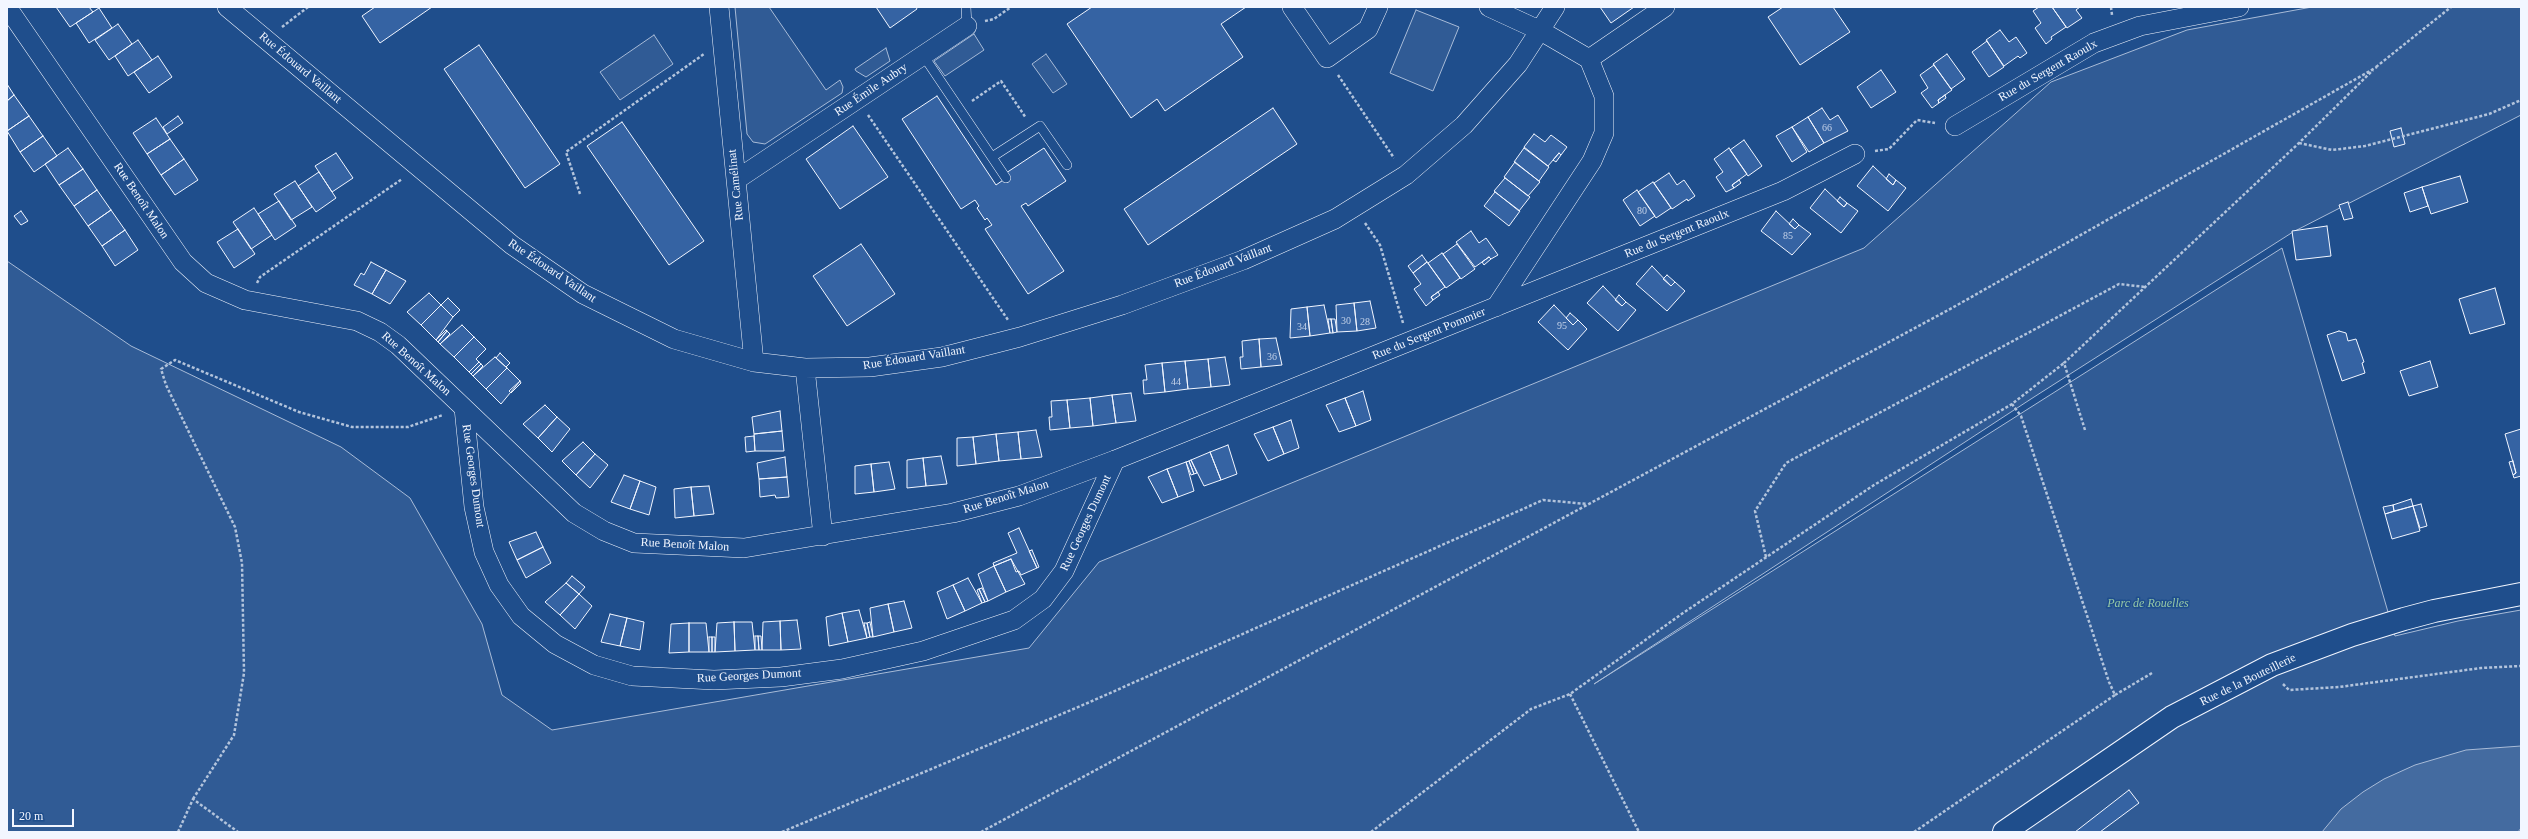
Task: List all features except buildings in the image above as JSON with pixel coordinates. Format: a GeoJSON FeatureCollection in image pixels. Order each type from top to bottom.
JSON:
{"type":"FeatureCollection","features":[{"type":"Feature","properties":{"kind":"street","name":"Rue Benoît Malon"},"geometry":{"type":"LineString","coordinates":[[7,7],[183,262],[206,283],[245,300],[357,321],[380,332],[398,345],[574,513],[604,531],[634,543],[744,548],[823,536],[953,513],[1019,496],[1115,460]]}},
{"type":"Feature","properties":{"kind":"street","name":"Rue Édouard Vaillant"},"geometry":{"type":"LineString","coordinates":[[227,7],[512,245],[583,294],[674,339],[754,362],[804,368],[870,367],[942,357],[1020,337],[1122,305],[1243,260],[1356,208],[1406,175],[1464,125],[1518,64],[1541,31],[1555,7]]}},
{"type":"Feature","properties":{"kind":"street","name":"Rue Camélinat"},"geometry":{"type":"LineString","coordinates":[[719,7],[754,362]]}},
{"type":"Feature","properties":{"kind":"street"},"geometry":{"type":"LineString","coordinates":[[1292,7],[1326,58],[1368,30],[1378,7]]}},
{"type":"Feature","properties":{"kind":"street"},"geometry":{"type":"LineString","coordinates":[[1489,7],[1541,31],[1589,59],[1665,7]]}},
{"type":"Feature","properties":{"kind":"street","name":"Rue du Sergent Raoulx"},"geometry":{"type":"LineString","coordinates":[[1955,126],[2094,43],[2140,26],[2239,7]]}},
{"type":"Feature","properties":{"kind":"street","name":"Rue Émile Aubry"},"geometry":{"type":"LineString","coordinates":[[736,180],[966,26]]}},
{"type":"Feature","properties":{"kind":"street","name":"Rue du Sergent Pommier"},"geometry":{"type":"LineString","coordinates":[[1115,460],[1496,307],[1592,161],[1604,133],[1604,96],[1589,59]]}},
{"type":"Feature","properties":{"kind":"street","name":"Rue du Sergent Raoulx"},"geometry":{"type":"LineString","coordinates":[[1496,307],[1783,191],[1855,154]]}},
{"type":"Feature","properties":{"kind":"street"},"geometry":{"type":"LineString","coordinates":[[804,368],[823,536]]}},
{"type":"Feature","properties":{"kind":"street","name":"Rue Georges Dumont"},"geometry":{"type":"LineString","coordinates":[[464,408],[474,507],[484,552],[499,585],[521,616],[555,644],[594,665],[632,676],[714,680],[781,677],[842,669],[924,651],[1014,620],[1044,599],[1064,571],[1115,460]]}},
{"type":"Feature","properties":{"kind":"street","name":"Rue de la Bouteillerie"},"geometry":{"type":"LineString","coordinates":[[2004,832],[2172,717],[2272,665],[2352,635],[2404,619],[2434,611],[2521,594]]}},
{"type":"Feature","properties":{"kind":"lane"},"geometry":{"type":"LineString","coordinates":[[966,7],[966,26]]}},
{"type":"Feature","properties":{"kind":"lane"},"geometry":{"type":"LineString","coordinates":[[923,55],[1006,178]]}},
{"type":"Feature","properties":{"kind":"lane"},"geometry":{"type":"LineString","coordinates":[[992,157],[1040,126],[1067,165]]}},
{"type":"Feature","properties":{"kind":"path"},"geometry":{"type":"LineString","coordinates":[[265,39],[308,7]]}},
{"type":"Feature","properties":{"kind":"path"},"geometry":{"type":"LineString","coordinates":[[966,26],[994,18],[1011,7]]}},
{"type":"Feature","properties":{"kind":"path"},"geometry":{"type":"LineString","coordinates":[[1371,832],[1531,709],[1570,694],[1683,613],[1874,485],[2012,404],[2064,363],[2299,143],[2376,67],[2451,7]]}},
{"type":"Feature","properties":{"kind":"path"},"geometry":{"type":"LineString","coordinates":[[580,194],[566,152],[722,41]]}},
{"type":"Feature","properties":{"kind":"path"},"geometry":{"type":"LineString","coordinates":[[1326,58],[1406,175]]}},
{"type":"Feature","properties":{"kind":"path"},"geometry":{"type":"LineString","coordinates":[[981,832],[1952,308],[2376,67]]}},
{"type":"Feature","properties":{"kind":"path"},"geometry":{"type":"LineString","coordinates":[[960,109],[1001,81],[1034,130]]}},
{"type":"Feature","properties":{"kind":"path"},"geometry":{"type":"LineString","coordinates":[[857,99],[1020,337]]}},
{"type":"Feature","properties":{"kind":"path"},"geometry":{"type":"LineString","coordinates":[[2299,143],[2332,150],[2365,146],[2489,114],[2521,100]]}},
{"type":"Feature","properties":{"kind":"path"},"geometry":{"type":"LineString","coordinates":[[1855,154],[1889,149],[1917,120],[1955,126]]}},
{"type":"Feature","properties":{"kind":"path"},"geometry":{"type":"LineString","coordinates":[[245,300],[260,277],[419,167]]}},
{"type":"Feature","properties":{"kind":"path"},"geometry":{"type":"LineString","coordinates":[[1356,208],[1380,245],[1409,342]]}},
{"type":"Feature","properties":{"kind":"path"},"geometry":{"type":"LineString","coordinates":[[1766,557],[1755,511],[1786,463],[2119,284],[2145,287]]}},
{"type":"Feature","properties":{"kind":"path"},"geometry":{"type":"LineString","coordinates":[[176,831],[193,799],[234,735],[244,673],[242,563],[235,527],[166,385],[161,369],[176,360],[300,412],[352,427],[408,427],[464,408]]}},
{"type":"Feature","properties":{"kind":"path"},"geometry":{"type":"LineString","coordinates":[[2064,363],[2085,430]]}},
{"type":"Feature","properties":{"kind":"path"},"geometry":{"type":"LineString","coordinates":[[2012,404],[2021,416],[2108,682],[2115,695]]}},
{"type":"Feature","properties":{"kind":"path"},"geometry":{"type":"LineString","coordinates":[[782,832],[1090,702],[1543,500],[1588,504]]}},
{"type":"Feature","properties":{"kind":"path"},"geometry":{"type":"LineString","coordinates":[[2272,665],[2279,681],[2289,690],[2339,687],[2480,668],[2521,666]]}},
{"type":"Feature","properties":{"kind":"path"},"geometry":{"type":"LineString","coordinates":[[1914,832],[2115,695],[2152,673]]}},
{"type":"Feature","properties":{"kind":"path"},"geometry":{"type":"LineString","coordinates":[[1570,694],[1639,832]]}},
{"type":"Feature","properties":{"kind":"path"},"geometry":{"type":"LineString","coordinates":[[193,799],[238,832]]}},
{"type":"Feature","properties":{"kind":"shaded area"},"geometry":{"type":"Polygon","coordinates":[[[735,7],[769,7],[826,90],[840,80],[843,87],[842,93],[765,144],[753,142],[747,134],[735,7]]]}},
{"type":"Feature","properties":{"kind":"shaded area"},"geometry":{"type":"Polygon","coordinates":[[[2312,7],[2521,7],[2521,115],[2293,232],[2034,397],[1594,684],[2282,248],[2395,636],[2458,621],[2521,610],[2521,832],[7,832],[7,261],[131,346],[341,447],[410,498],[482,624],[502,695],[552,730],[1029,648],[1099,562],[1864,248],[2051,82],[2187,30],[2312,7]]]}},
{"type":"Feature","properties":{"kind":"shaded area"},"geometry":{"type":"Polygon","coordinates":[[[1416,10],[1459,27],[1433,91],[1390,73],[1416,10]]]}},
{"type":"Feature","properties":{"kind":"shaded area"},"geometry":{"type":"Polygon","coordinates":[[[974,34],[984,50],[945,76],[934,61],[974,34]]]}},
{"type":"Feature","properties":{"kind":"shaded area"},"geometry":{"type":"Polygon","coordinates":[[[654,35],[673,64],[620,100],[600,72],[654,35]]]}},
{"type":"Feature","properties":{"kind":"shaded area"},"geometry":{"type":"Polygon","coordinates":[[[886,48],[890,61],[866,77],[856,71],[855,69],[886,48]]]}},
{"type":"Feature","properties":{"kind":"shaded area"},"geometry":{"type":"Polygon","coordinates":[[[1046,54],[1067,84],[1053,93],[1032,64],[1046,54]]]}},
{"type":"Feature","properties":{"kind":"shaded area"},"geometry":{"type":"Polygon","coordinates":[[[2521,746],[2521,828],[2518,832],[2322,832],[2341,809],[2363,792],[2384,779],[2415,765],[2466,750],[2521,746]]]}},
{"type":"Feature","properties":{"kind":"park label","name":"Parc de Rouelles"},"geometry":{"type":"Point","coordinates":[2148,604]}}]}
